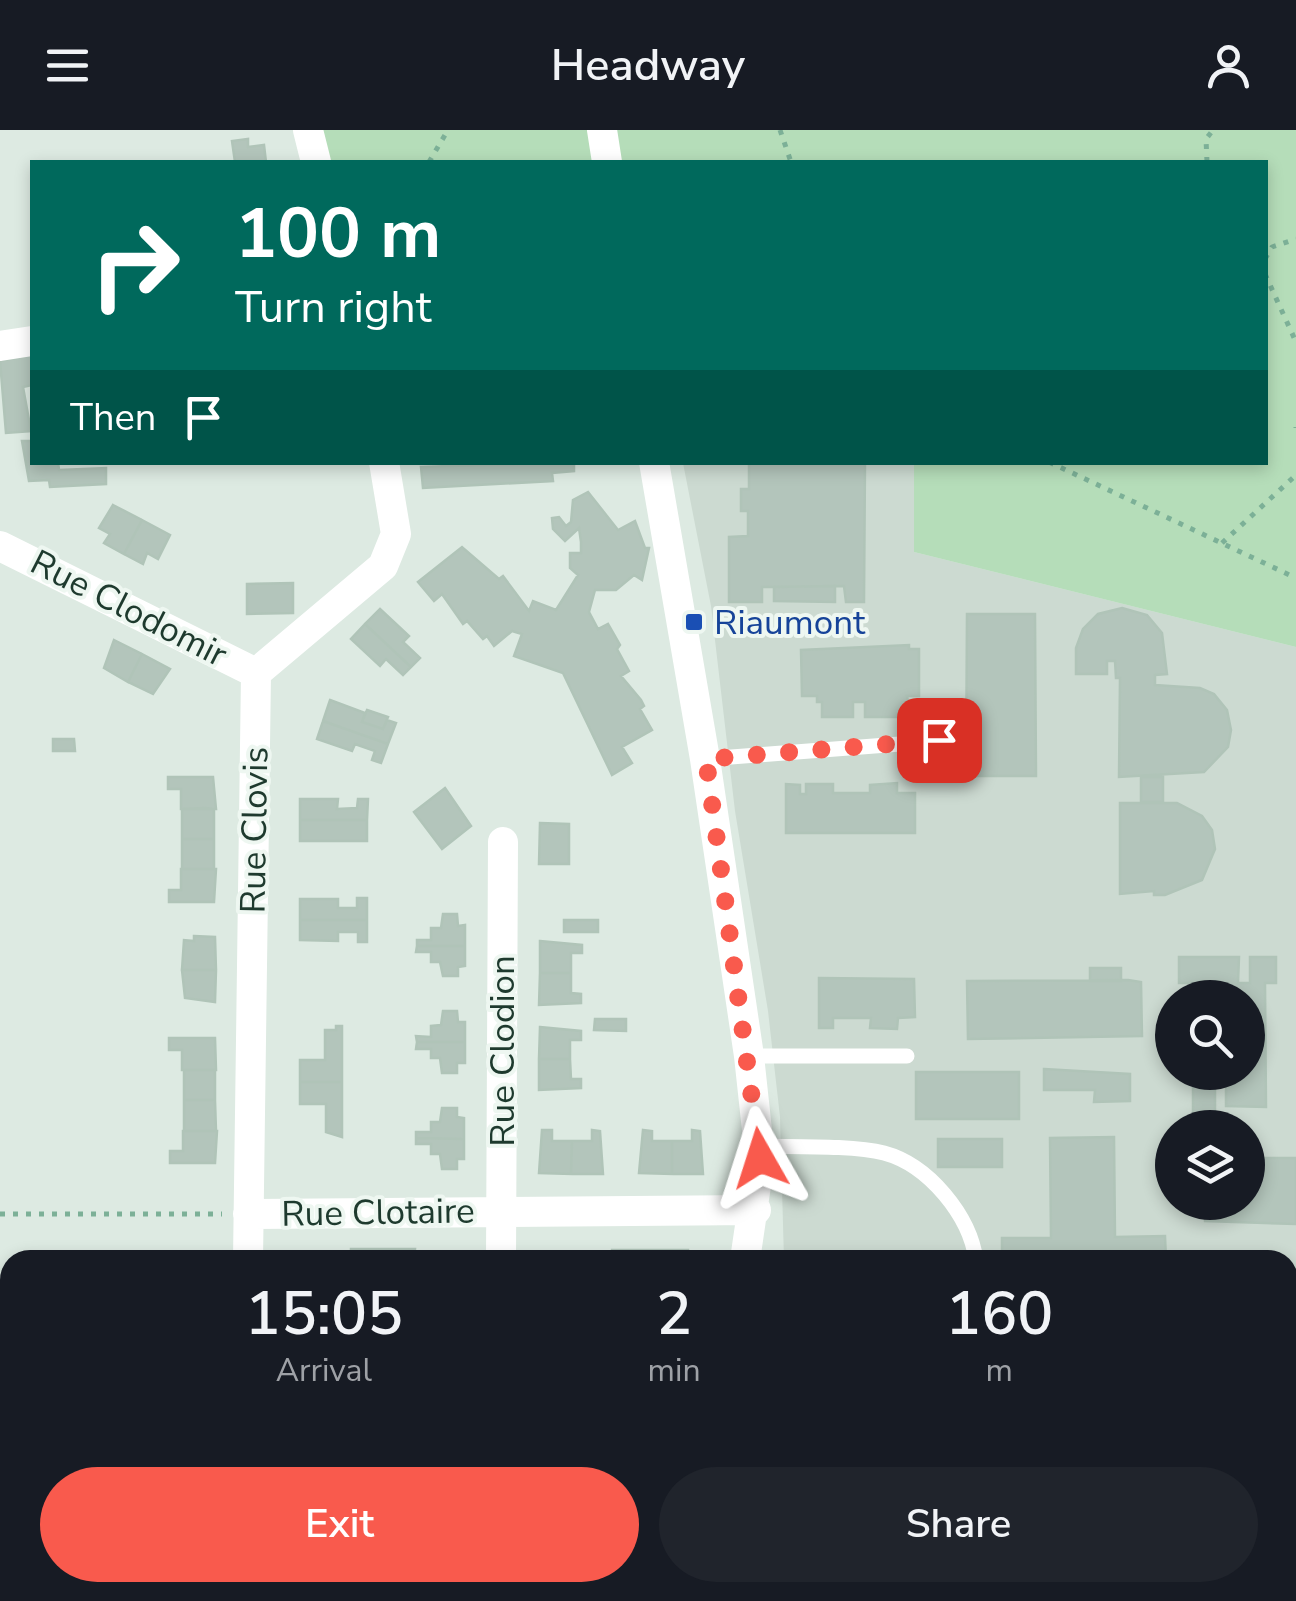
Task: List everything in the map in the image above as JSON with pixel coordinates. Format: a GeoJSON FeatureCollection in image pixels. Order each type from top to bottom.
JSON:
{"type":"FeatureCollection","features":[{"type":"Feature","properties":{"kind":"street"},"geometry":{"type":"LineString","coordinates":[[308,130],[316,160]]}},
{"type":"Feature","properties":{"kind":"street"},"geometry":{"type":"LineString","coordinates":[[602,130],[607,160]]}},
{"type":"Feature","properties":{"kind":"street"},"geometry":{"type":"LineString","coordinates":[[0,346],[30,341]]}},
{"type":"Feature","properties":{"kind":"street"},"geometry":{"type":"LineString","coordinates":[[256,672],[383,566],[396,534],[384,465]]}},
{"type":"Feature","properties":{"kind":"street"},"geometry":{"type":"LineString","coordinates":[[655,465],[706,759],[749,1056],[758,1146],[756,1210],[748,1250]]}},
{"type":"Feature","properties":{"kind":"street","name":"Rue Clodomir"},"geometry":{"type":"LineString","coordinates":[[0,546],[256,672]]}},
{"type":"Feature","properties":{"kind":"street","name":"Rue Clovis"},"geometry":{"type":"LineString","coordinates":[[248,1250],[256,672]]}},
{"type":"Feature","properties":{"kind":"street","name":"Rue Clodion"},"geometry":{"type":"LineString","coordinates":[[501,1250],[503,842]]}},
{"type":"Feature","properties":{"kind":"street","name":"Rue Clotaire"},"geometry":{"type":"LineString","coordinates":[[248,1214],[756,1210]]}},
{"type":"Feature","properties":{"kind":"lane"},"geometry":{"type":"LineString","coordinates":[[706,759],[939,740]]}},
{"type":"Feature","properties":{"kind":"lane"},"geometry":{"type":"LineString","coordinates":[[749,1056],[906,1056]]}},
{"type":"Feature","properties":{"kind":"lane"},"geometry":{"type":"LineString","coordinates":[[758,1146],[883,1152],[907,1164],[946,1196],[973,1233],[975,1250]]}},
{"type":"Feature","properties":{"kind":"path"},"geometry":{"type":"LineString","coordinates":[[430,160],[448,130]]}},
{"type":"Feature","properties":{"kind":"path"},"geometry":{"type":"LineString","coordinates":[[780,130],[790,160]]}},
{"type":"Feature","properties":{"kind":"path"},"geometry":{"type":"LineString","coordinates":[[1207,160],[1206,138],[1213,130]]}},
{"type":"Feature","properties":{"kind":"path"},"geometry":{"type":"LineString","coordinates":[[1268,253],[1272,247],[1296,239]]}},
{"type":"Feature","properties":{"kind":"path"},"geometry":{"type":"LineString","coordinates":[[1268,281],[1296,342]]}},
{"type":"Feature","properties":{"kind":"path"},"geometry":{"type":"LineString","coordinates":[[1054,465],[1296,578]]}},
{"type":"Feature","properties":{"kind":"path"},"geometry":{"type":"LineString","coordinates":[[1222,543],[1296,474]]}},
{"type":"Feature","properties":{"kind":"path","name":"Rue Clotaire"},"geometry":{"type":"LineString","coordinates":[[0,1214],[248,1214]]}},
{"type":"Feature","properties":{"kind":"shaded area"},"geometry":{"type":"Polygon","coordinates":[[[683,465],[914,465],[914,552],[1296,647],[1296,1250],[784,1250],[780,1117],[768,1011],[735,811],[711,606],[683,465]]]}},
{"type":"Feature","properties":{"kind":"green space"},"geometry":{"type":"Polygon","coordinates":[[[308,130],[1296,130],[1296,647],[914,552],[914,465],[1268,465],[1268,160],[316,160],[308,130]]]}},
{"type":"Feature","properties":{"kind":"building"},"geometry":{"type":"Polygon","coordinates":[[[248,139],[248,147],[264,145],[266,160],[235,160],[232,141],[248,139]]]}},
{"type":"Feature","properties":{"kind":"building"},"geometry":{"type":"Polygon","coordinates":[[[30,355],[30,385],[23,387],[30,431],[6,433],[0,361],[30,355]]]}},
{"type":"Feature","properties":{"kind":"building"},"geometry":{"type":"Polygon","coordinates":[[[22,441],[30,441],[30,465],[58,465],[59,470],[106,468],[106,484],[50,487],[49,480],[29,481],[22,441]]]}},
{"type":"Feature","properties":{"kind":"building"},"geometry":{"type":"Polygon","coordinates":[[[574,465],[574,471],[552,473],[553,481],[423,488],[421,467],[574,465]]]}},
{"type":"Feature","properties":{"kind":"building"},"geometry":{"type":"Polygon","coordinates":[[[749,465],[865,465],[864,602],[846,602],[844,586],[762,587],[762,602],[729,602],[729,537],[748,536],[748,511],[741,511],[741,489],[749,489],[749,465]]]}},
{"type":"Feature","properties":{"kind":"building"},"geometry":{"type":"Polygon","coordinates":[[[588,492],[618,530],[635,521],[645,548],[649,548],[642,580],[634,575],[616,590],[595,590],[589,612],[598,629],[608,624],[620,645],[617,649],[629,671],[621,676],[641,700],[644,706],[640,709],[652,730],[622,747],[632,763],[612,775],[563,673],[514,656],[522,634],[512,631],[494,646],[467,621],[463,624],[442,594],[434,601],[418,582],[462,547],[499,579],[503,576],[529,611],[533,601],[556,610],[578,575],[570,568],[570,553],[581,553],[581,542],[579,528],[565,541],[553,529],[552,518],[559,517],[566,526],[571,522],[573,500],[588,492]]]}},
{"type":"Feature","properties":{"kind":"building"},"geometry":{"type":"Polygon","coordinates":[[[113,505],[142,520],[124,554],[104,543],[110,534],[99,528],[113,505]]]}},
{"type":"Feature","properties":{"kind":"building"},"geometry":{"type":"Polygon","coordinates":[[[142,520],[170,535],[158,559],[147,553],[143,564],[124,554],[142,520]]]}},
{"type":"Feature","properties":{"kind":"building"},"geometry":{"type":"Polygon","coordinates":[[[293,583],[293,613],[247,614],[247,584],[293,583]]]}},
{"type":"Feature","properties":{"kind":"building"},"geometry":{"type":"Polygon","coordinates":[[[835,586],[835,602],[774,601],[774,587],[835,586]]]}},
{"type":"Feature","properties":{"kind":"building"},"geometry":{"type":"Polygon","coordinates":[[[1122,608],[1147,615],[1162,633],[1167,674],[1155,675],[1155,685],[1200,688],[1214,694],[1227,710],[1231,730],[1228,747],[1204,772],[1119,777],[1120,678],[1116,678],[1115,661],[1107,661],[1107,674],[1076,674],[1076,648],[1083,629],[1098,614],[1122,608]]]}},
{"type":"Feature","properties":{"kind":"building"},"geometry":{"type":"Polygon","coordinates":[[[380,609],[409,636],[403,642],[420,658],[411,667],[365,624],[380,609]]]}},
{"type":"Feature","properties":{"kind":"building"},"geometry":{"type":"Polygon","coordinates":[[[967,614],[1035,614],[1036,776],[966,776],[967,614]]]}},
{"type":"Feature","properties":{"kind":"building"},"geometry":{"type":"Polygon","coordinates":[[[365,624],[411,667],[403,675],[386,659],[380,666],[351,639],[365,624]]]}},
{"type":"Feature","properties":{"kind":"building"},"geometry":{"type":"Polygon","coordinates":[[[114,640],[142,654],[128,682],[104,668],[114,640]]]}},
{"type":"Feature","properties":{"kind":"building"},"geometry":{"type":"Polygon","coordinates":[[[909,645],[909,649],[919,649],[919,696],[907,696],[908,702],[902,702],[901,717],[865,717],[865,702],[853,702],[853,717],[822,717],[822,702],[817,702],[817,696],[802,696],[801,650],[909,645]]]}},
{"type":"Feature","properties":{"kind":"building"},"geometry":{"type":"Polygon","coordinates":[[[142,654],[170,669],[153,694],[128,682],[142,654]]]}},
{"type":"Feature","properties":{"kind":"building"},"geometry":{"type":"Polygon","coordinates":[[[330,700],[365,713],[362,722],[383,729],[387,720],[396,723],[388,744],[323,721],[330,700]]]}},
{"type":"Feature","properties":{"kind":"building"},"geometry":{"type":"Polygon","coordinates":[[[367,710],[388,717],[383,729],[362,722],[367,710]]]}},
{"type":"Feature","properties":{"kind":"building"},"geometry":{"type":"Polygon","coordinates":[[[323,721],[388,744],[381,763],[372,760],[375,751],[355,744],[352,751],[317,739],[323,721]]]}},
{"type":"Feature","properties":{"kind":"building"},"geometry":{"type":"Polygon","coordinates":[[[53,739],[74,739],[75,751],[53,751],[53,739]]]}},
{"type":"Feature","properties":{"kind":"building"},"geometry":{"type":"Polygon","coordinates":[[[168,777],[213,777],[216,809],[181,809],[181,789],[168,789],[168,777]]]}},
{"type":"Feature","properties":{"kind":"building"},"geometry":{"type":"Polygon","coordinates":[[[1141,777],[1163,777],[1163,802],[1141,802],[1141,777]]]}},
{"type":"Feature","properties":{"kind":"building"},"geometry":{"type":"Polygon","coordinates":[[[897,783],[897,793],[915,793],[915,833],[786,833],[786,784],[800,785],[800,794],[806,794],[806,784],[833,784],[833,793],[870,793],[870,785],[897,783]]]}},
{"type":"Feature","properties":{"kind":"building"},"geometry":{"type":"Polygon","coordinates":[[[445,788],[471,826],[442,849],[414,812],[445,788]]]}},
{"type":"Feature","properties":{"kind":"building"},"geometry":{"type":"Polygon","coordinates":[[[300,799],[338,799],[337,809],[357,808],[358,799],[368,799],[367,820],[300,820],[300,799]]]}},
{"type":"Feature","properties":{"kind":"building"},"geometry":{"type":"Polygon","coordinates":[[[1120,803],[1177,803],[1202,816],[1212,830],[1215,849],[1202,880],[1165,895],[1154,895],[1154,891],[1120,894],[1120,803]]]}},
{"type":"Feature","properties":{"kind":"building"},"geometry":{"type":"Polygon","coordinates":[[[182,809],[214,809],[214,839],[182,839],[182,809]]]}},
{"type":"Feature","properties":{"kind":"building"},"geometry":{"type":"Polygon","coordinates":[[[300,820],[367,820],[367,841],[300,841],[300,820]]]}},
{"type":"Feature","properties":{"kind":"building"},"geometry":{"type":"Polygon","coordinates":[[[540,823],[569,824],[569,864],[539,864],[540,823]]]}},
{"type":"Feature","properties":{"kind":"building"},"geometry":{"type":"Polygon","coordinates":[[[182,839],[214,839],[214,869],[182,869],[182,839]]]}},
{"type":"Feature","properties":{"kind":"building"},"geometry":{"type":"Polygon","coordinates":[[[181,869],[216,869],[214,902],[169,902],[169,890],[181,890],[181,869]]]}},
{"type":"Feature","properties":{"kind":"building"},"geometry":{"type":"Polygon","coordinates":[[[357,898],[367,898],[367,920],[300,920],[300,899],[338,899],[338,908],[357,908],[357,898]]]}},
{"type":"Feature","properties":{"kind":"building"},"geometry":{"type":"Polygon","coordinates":[[[443,914],[457,914],[458,926],[465,925],[465,946],[417,946],[417,940],[431,940],[431,928],[441,928],[443,914]]]}},
{"type":"Feature","properties":{"kind":"building"},"geometry":{"type":"Polygon","coordinates":[[[300,920],[367,920],[367,942],[358,942],[358,932],[338,932],[338,941],[300,940],[300,920]]]}},
{"type":"Feature","properties":{"kind":"building"},"geometry":{"type":"Polygon","coordinates":[[[564,920],[598,920],[598,932],[564,932],[564,920]]]}},
{"type":"Feature","properties":{"kind":"building"},"geometry":{"type":"Polygon","coordinates":[[[194,936],[215,937],[216,970],[182,970],[184,940],[194,941],[194,936]]]}},
{"type":"Feature","properties":{"kind":"building"},"geometry":{"type":"Polygon","coordinates":[[[540,941],[582,945],[582,953],[571,953],[571,973],[540,973],[540,941]]]}},
{"type":"Feature","properties":{"kind":"building"},"geometry":{"type":"Polygon","coordinates":[[[417,946],[465,946],[465,966],[458,967],[458,976],[443,976],[440,962],[431,962],[431,952],[416,952],[417,946]]]}},
{"type":"Feature","properties":{"kind":"building"},"geometry":{"type":"Polygon","coordinates":[[[1179,957],[1239,957],[1238,980],[1179,980],[1179,957]]]}},
{"type":"Feature","properties":{"kind":"building"},"geometry":{"type":"Polygon","coordinates":[[[1250,957],[1276,957],[1276,983],[1250,980],[1250,957]]]}},
{"type":"Feature","properties":{"kind":"building"},"geometry":{"type":"Polygon","coordinates":[[[1090,968],[1121,968],[1121,981],[1090,981],[1090,968]]]}},
{"type":"Feature","properties":{"kind":"building"},"geometry":{"type":"Polygon","coordinates":[[[182,970],[216,970],[215,1002],[185,998],[182,970]]]}},
{"type":"Feature","properties":{"kind":"building"},"geometry":{"type":"Polygon","coordinates":[[[540,973],[571,973],[571,993],[581,994],[581,1003],[539,1005],[540,973]]]}},
{"type":"Feature","properties":{"kind":"building"},"geometry":{"type":"Polygon","coordinates":[[[819,978],[914,979],[915,1017],[898,1018],[897,1029],[870,1028],[871,1018],[833,1018],[833,1028],[819,1028],[819,978]]]}},
{"type":"Feature","properties":{"kind":"building"},"geometry":{"type":"Polygon","coordinates":[[[967,981],[1141,982],[1142,1036],[968,1039],[967,981]]]}},
{"type":"Feature","properties":{"kind":"building"},"geometry":{"type":"Polygon","coordinates":[[[1265,983],[1266,1107],[1226,1106],[1226,1090],[1265,1090],[1265,983]]]}},
{"type":"Feature","properties":{"kind":"building"},"geometry":{"type":"Polygon","coordinates":[[[443,1011],[457,1011],[458,1022],[465,1022],[465,1042],[417,1042],[416,1036],[431,1037],[431,1026],[441,1025],[443,1011]]]}},
{"type":"Feature","properties":{"kind":"building"},"geometry":{"type":"Polygon","coordinates":[[[595,1019],[626,1019],[626,1031],[594,1030],[595,1019]]]}},
{"type":"Feature","properties":{"kind":"building"},"geometry":{"type":"Polygon","coordinates":[[[336,1026],[342,1026],[342,1082],[300,1082],[300,1060],[325,1060],[325,1030],[336,1030],[336,1026]]]}},
{"type":"Feature","properties":{"kind":"building"},"geometry":{"type":"Polygon","coordinates":[[[540,1027],[581,1031],[581,1040],[570,1040],[570,1059],[539,1059],[540,1027]]]}},
{"type":"Feature","properties":{"kind":"building"},"geometry":{"type":"Polygon","coordinates":[[[169,1038],[215,1038],[216,1070],[182,1070],[182,1050],[169,1050],[169,1038]]]}},
{"type":"Feature","properties":{"kind":"building"},"geometry":{"type":"Polygon","coordinates":[[[417,1042],[465,1042],[465,1063],[457,1063],[457,1073],[442,1073],[440,1058],[431,1058],[431,1049],[416,1049],[417,1042]]]}},
{"type":"Feature","properties":{"kind":"building"},"geometry":{"type":"Polygon","coordinates":[[[539,1059],[570,1059],[571,1079],[581,1079],[581,1088],[539,1090],[539,1059]]]}},
{"type":"Feature","properties":{"kind":"building"},"geometry":{"type":"Polygon","coordinates":[[[1044,1069],[1130,1074],[1130,1101],[1094,1102],[1095,1090],[1044,1090],[1044,1069]]]}},
{"type":"Feature","properties":{"kind":"building"},"geometry":{"type":"Polygon","coordinates":[[[184,1070],[215,1070],[215,1100],[184,1100],[184,1070]]]}},
{"type":"Feature","properties":{"kind":"building"},"geometry":{"type":"Polygon","coordinates":[[[916,1072],[1019,1072],[1019,1119],[916,1119],[916,1072]]]}},
{"type":"Feature","properties":{"kind":"building"},"geometry":{"type":"Polygon","coordinates":[[[300,1082],[342,1082],[342,1137],[326,1132],[326,1104],[300,1104],[300,1082]]]}},
{"type":"Feature","properties":{"kind":"building"},"geometry":{"type":"Polygon","coordinates":[[[1193,1090],[1215,1090],[1215,1110],[1193,1110],[1193,1090]]]}},
{"type":"Feature","properties":{"kind":"building"},"geometry":{"type":"Polygon","coordinates":[[[184,1100],[215,1100],[216,1131],[184,1131],[184,1100]]]}},
{"type":"Feature","properties":{"kind":"building"},"geometry":{"type":"Polygon","coordinates":[[[442,1108],[457,1108],[457,1117],[464,1118],[464,1139],[416,1138],[416,1132],[431,1132],[431,1122],[440,1122],[442,1108]]]}},
{"type":"Feature","properties":{"kind":"building"},"geometry":{"type":"Polygon","coordinates":[[[542,1130],[552,1130],[552,1141],[572,1141],[571,1174],[539,1173],[542,1130]]]}},
{"type":"Feature","properties":{"kind":"building"},"geometry":{"type":"Polygon","coordinates":[[[592,1130],[600,1131],[603,1174],[571,1174],[572,1141],[592,1141],[592,1130]]]}},
{"type":"Feature","properties":{"kind":"building"},"geometry":{"type":"Polygon","coordinates":[[[643,1130],[652,1131],[652,1141],[672,1141],[672,1174],[639,1173],[643,1130]]]}},
{"type":"Feature","properties":{"kind":"building"},"geometry":{"type":"Polygon","coordinates":[[[692,1130],[700,1131],[703,1174],[672,1174],[672,1141],[692,1141],[692,1130]]]}},
{"type":"Feature","properties":{"kind":"building"},"geometry":{"type":"Polygon","coordinates":[[[183,1131],[217,1131],[215,1163],[170,1163],[170,1151],[183,1151],[183,1131]]]}},
{"type":"Feature","properties":{"kind":"building"},"geometry":{"type":"Polygon","coordinates":[[[1114,1137],[1115,1237],[1165,1236],[1166,1250],[1002,1250],[1002,1238],[1051,1238],[1050,1138],[1114,1137]]]}},
{"type":"Feature","properties":{"kind":"building"},"geometry":{"type":"Polygon","coordinates":[[[416,1138],[464,1139],[464,1159],[457,1159],[457,1169],[442,1169],[440,1154],[431,1154],[431,1144],[416,1144],[416,1138]]]}},
{"type":"Feature","properties":{"kind":"building"},"geometry":{"type":"Polygon","coordinates":[[[938,1139],[1002,1139],[1002,1167],[938,1167],[938,1139]]]}},
{"type":"Feature","properties":{"kind":"building"},"geometry":{"type":"Polygon","coordinates":[[[1265,1158],[1296,1158],[1296,1224],[1205,1221],[1265,1220],[1265,1158]]]}},
{"type":"Feature","properties":{"kind":"place","name":"Riaumont"},"geometry":{"type":"Point","coordinates":[694,622]}},
{"type":"Feature","properties":{"kind":"route"},"geometry":{"type":"LineString","coordinates":[[760,1158],[706,759],[939,740]]}}]}
